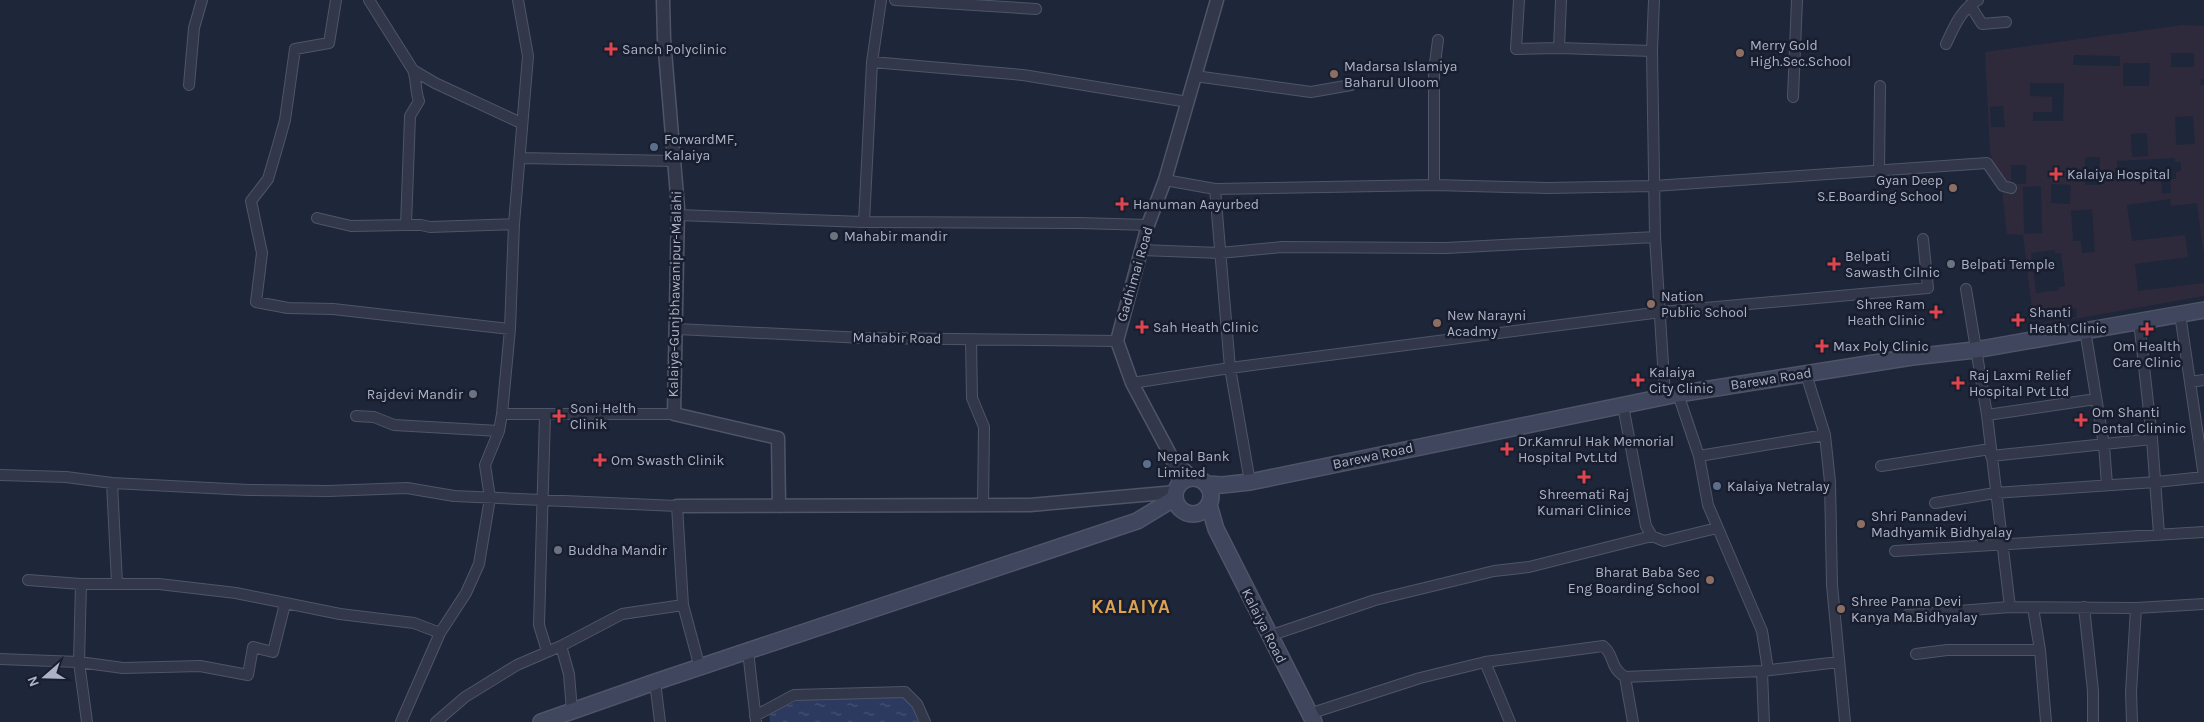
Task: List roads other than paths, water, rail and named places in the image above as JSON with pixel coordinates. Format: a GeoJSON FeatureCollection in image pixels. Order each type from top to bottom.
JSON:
{"type":"FeatureCollection","features":[{"type":"Feature","properties":{"kind":"main road","name":"Barewa Road"},"geometry":{"type":"LineString","coordinates":[[748,651],[1137,521],[1185,490],[1250,482],[1672,395],[1912,357],[1974,350],[2204,310]]}},
{"type":"Feature","properties":{"kind":"main road"},"geometry":{"type":"LineString","coordinates":[[1185,490],[1188,514],[1206,507],[1222,485]]}},
{"type":"Feature","properties":{"kind":"main road","name":"Kalaiya Road"},"geometry":{"type":"LineString","coordinates":[[1185,490],[1211,492],[1206,507],[1311,718]]}},
{"type":"Feature","properties":{"kind":"main road"},"geometry":{"type":"LineString","coordinates":[[541,722],[566,716],[655,682],[748,651]]}},
{"type":"Feature","properties":{"kind":"street"},"geometry":{"type":"LineString","coordinates":[[189,85],[194,28],[202,0]]}},
{"type":"Feature","properties":{"kind":"street"},"geometry":{"type":"LineString","coordinates":[[336,0],[329,43],[295,49],[285,120],[278,145],[268,179],[251,201],[262,253],[256,302],[288,308],[333,309],[510,329]]}},
{"type":"Feature","properties":{"kind":"street"},"geometry":{"type":"LineString","coordinates":[[369,0],[413,70],[417,81],[416,94],[419,101],[410,116],[406,225]]}},
{"type":"Feature","properties":{"kind":"street"},"geometry":{"type":"LineString","coordinates":[[401,722],[440,633],[466,593],[479,564],[490,498],[485,466],[502,414],[510,329],[514,224],[521,123],[528,56],[518,0]]}},
{"type":"Feature","properties":{"kind":"street","name":"Kalaiya-Gunjbhawanipur-Malahi"},"geometry":{"type":"LineString","coordinates":[[663,0],[664,39],[678,215],[674,414],[778,438],[779,506]]}},
{"type":"Feature","properties":{"kind":"street"},"geometry":{"type":"LineString","coordinates":[[864,222],[872,62],[881,0]]}},
{"type":"Feature","properties":{"kind":"street"},"geometry":{"type":"LineString","coordinates":[[895,0],[1036,9]]}},
{"type":"Feature","properties":{"kind":"street","name":"Gadhimai Road"},"geometry":{"type":"LineString","coordinates":[[1185,490],[1171,456],[1132,383],[1117,341],[1148,225],[1165,180],[1217,0]]}},
{"type":"Feature","properties":{"kind":"street"},"geometry":{"type":"LineString","coordinates":[[1518,0],[1516,49],[1558,48],[1652,51]]}},
{"type":"Feature","properties":{"kind":"street"},"geometry":{"type":"LineString","coordinates":[[1558,48],[1561,0]]}},
{"type":"Feature","properties":{"kind":"street"},"geometry":{"type":"LineString","coordinates":[[1654,0],[1652,51],[1655,237],[1661,312],[1672,395],[1699,456],[1708,505],[1762,631],[1765,670],[1764,722]]}},
{"type":"Feature","properties":{"kind":"street"},"geometry":{"type":"LineString","coordinates":[[1793,97],[1797,0]]}},
{"type":"Feature","properties":{"kind":"street"},"geometry":{"type":"LineString","coordinates":[[1946,44],[1958,20],[1974,2],[1982,24],[2006,22]]}},
{"type":"Feature","properties":{"kind":"street"},"geometry":{"type":"LineString","coordinates":[[1434,185],[1434,71],[1438,40]]}},
{"type":"Feature","properties":{"kind":"street"},"geometry":{"type":"LineString","coordinates":[[872,62],[1023,75],[1188,102]]}},
{"type":"Feature","properties":{"kind":"street"},"geometry":{"type":"LineString","coordinates":[[413,70],[435,83],[521,123]]}},
{"type":"Feature","properties":{"kind":"street"},"geometry":{"type":"LineString","coordinates":[[1195,76],[1310,92],[1351,85]]}},
{"type":"Feature","properties":{"kind":"street"},"geometry":{"type":"LineString","coordinates":[[1880,86],[1880,170]]}},
{"type":"Feature","properties":{"kind":"street"},"geometry":{"type":"LineString","coordinates":[[520,158],[674,161]]}},
{"type":"Feature","properties":{"kind":"street"},"geometry":{"type":"LineString","coordinates":[[1165,180],[1215,189],[1434,185],[1548,188],[1654,186],[1986,163],[2003,186],[2011,188]]}},
{"type":"Feature","properties":{"kind":"street"},"geometry":{"type":"LineString","coordinates":[[1215,189],[1230,368],[1250,482]]}},
{"type":"Feature","properties":{"kind":"street"},"geometry":{"type":"LineString","coordinates":[[678,215],[864,222],[1148,225]]}},
{"type":"Feature","properties":{"kind":"street"},"geometry":{"type":"LineString","coordinates":[[317,218],[351,226],[421,225],[430,227],[514,224]]}},
{"type":"Feature","properties":{"kind":"street"},"geometry":{"type":"LineString","coordinates":[[1141,250],[1220,253],[1282,247],[1446,248],[1655,237]]}},
{"type":"Feature","properties":{"kind":"street"},"geometry":{"type":"LineString","coordinates":[[1132,383],[1230,368],[1661,312],[1928,288],[1923,239]]}},
{"type":"Feature","properties":{"kind":"street"},"geometry":{"type":"LineString","coordinates":[[1966,289],[1974,350],[1987,415],[1990,453],[2010,607]]}},
{"type":"Feature","properties":{"kind":"street"},"geometry":{"type":"LineString","coordinates":[[1935,503],[1995,493],[2107,486],[2204,477],[2201,428],[2190,382],[2180,314]]}},
{"type":"Feature","properties":{"kind":"street"},"geometry":{"type":"LineString","coordinates":[[2139,321],[2152,439],[2159,534]]}},
{"type":"Feature","properties":{"kind":"street","name":"Mahabir Road"},"geometry":{"type":"LineString","coordinates":[[677,329],[864,338],[1117,341]]}},
{"type":"Feature","properties":{"kind":"street"},"geometry":{"type":"LineString","coordinates":[[2085,330],[2104,445],[2107,486]]}},
{"type":"Feature","properties":{"kind":"street"},"geometry":{"type":"LineString","coordinates":[[971,340],[972,398],[984,426],[983,505]]}},
{"type":"Feature","properties":{"kind":"street"},"geometry":{"type":"LineString","coordinates":[[1806,374],[1825,435],[1830,482],[1832,585],[1845,722]]}},
{"type":"Feature","properties":{"kind":"street"},"geometry":{"type":"LineString","coordinates":[[2190,382],[2204,380]]}},
{"type":"Feature","properties":{"kind":"street"},"geometry":{"type":"LineString","coordinates":[[1987,415],[2096,400]]}},
{"type":"Feature","properties":{"kind":"street"},"geometry":{"type":"LineString","coordinates":[[1622,406],[1639,483],[1646,526],[1652,536],[1664,541],[1717,528]]}},
{"type":"Feature","properties":{"kind":"street"},"geometry":{"type":"LineString","coordinates":[[502,414],[674,414]]}},
{"type":"Feature","properties":{"kind":"street"},"geometry":{"type":"LineString","coordinates":[[545,414],[540,625],[547,651]]}},
{"type":"Feature","properties":{"kind":"street"},"geometry":{"type":"LineString","coordinates":[[356,416],[374,417],[394,425],[498,431]]}},
{"type":"Feature","properties":{"kind":"street"},"geometry":{"type":"LineString","coordinates":[[1699,456],[1825,435]]}},
{"type":"Feature","properties":{"kind":"street"},"geometry":{"type":"LineString","coordinates":[[1881,466],[1990,453],[2104,445],[2152,439]]}},
{"type":"Feature","properties":{"kind":"street"},"geometry":{"type":"LineString","coordinates":[[0,475],[66,477],[112,483],[249,490],[407,488],[454,496],[676,506],[1030,505],[1185,490]]}},
{"type":"Feature","properties":{"kind":"street"},"geometry":{"type":"LineString","coordinates":[[112,483],[117,584]]}},
{"type":"Feature","properties":{"kind":"street"},"geometry":{"type":"LineString","coordinates":[[676,506],[683,605],[700,668]]}},
{"type":"Feature","properties":{"kind":"street"},"geometry":{"type":"LineString","coordinates":[[1895,550],[2204,532]]}},
{"type":"Feature","properties":{"kind":"street"},"geometry":{"type":"LineString","coordinates":[[1269,636],[1375,600],[1494,570],[1529,567],[1652,536]]}},
{"type":"Feature","properties":{"kind":"street"},"geometry":{"type":"LineString","coordinates":[[28,580],[82,584],[159,584],[236,593],[340,614],[414,623],[440,633]]}},
{"type":"Feature","properties":{"kind":"street"},"geometry":{"type":"LineString","coordinates":[[82,584],[79,662],[84,712],[87,722]]}},
{"type":"Feature","properties":{"kind":"street"},"geometry":{"type":"LineString","coordinates":[[0,659],[79,662],[123,668],[200,666],[248,674],[253,647],[273,652],[284,604]]}},
{"type":"Feature","properties":{"kind":"street"},"geometry":{"type":"LineString","coordinates":[[1907,615],[2010,607],[2136,608],[2204,604]]}},
{"type":"Feature","properties":{"kind":"street"},"geometry":{"type":"LineString","coordinates":[[436,722],[465,697],[517,665],[561,646],[622,614],[683,605]]}},
{"type":"Feature","properties":{"kind":"street"},"geometry":{"type":"LineString","coordinates":[[2084,607],[2093,691],[2093,722]]}},
{"type":"Feature","properties":{"kind":"street"},"geometry":{"type":"LineString","coordinates":[[2033,608],[2040,650],[2046,722]]}},
{"type":"Feature","properties":{"kind":"street"},"geometry":{"type":"LineString","coordinates":[[2132,722],[2131,692],[2134,672],[2136,608]]}},
{"type":"Feature","properties":{"kind":"street"},"geometry":{"type":"LineString","coordinates":[[561,646],[569,674],[566,716]]}},
{"type":"Feature","properties":{"kind":"street"},"geometry":{"type":"LineString","coordinates":[[1311,718],[1420,678],[1485,662],[1602,646],[1608,650],[1616,671],[1625,677],[1765,670],[1839,662]]}},
{"type":"Feature","properties":{"kind":"street"},"geometry":{"type":"LineString","coordinates":[[1916,654],[1947,650],[2040,650]]}},
{"type":"Feature","properties":{"kind":"street"},"geometry":{"type":"LineString","coordinates":[[748,651],[756,719],[794,695],[905,692],[917,704],[925,722]]}},
{"type":"Feature","properties":{"kind":"street"},"geometry":{"type":"LineString","coordinates":[[1485,662],[1510,722]]}},
{"type":"Feature","properties":{"kind":"street"},"geometry":{"type":"LineString","coordinates":[[1625,677],[1633,722]]}},
{"type":"Feature","properties":{"kind":"street"},"geometry":{"type":"LineString","coordinates":[[655,682],[660,722]]}},
{"type":"Feature","properties":{"kind":"water"},"geometry":{"type":"Polygon","coordinates":[[[904,696],[917,713],[918,722],[770,722],[769,713],[799,700],[904,696]]]}},
{"type":"Feature","properties":{"kind":"place","name":"Sanch Polyclinic"},"geometry":{"type":"Point","coordinates":[611,49]}},
{"type":"Feature","properties":{"kind":"place","name":"Merry Gold High.Sec.School"},"geometry":{"type":"Point","coordinates":[1740,53]}},
{"type":"Feature","properties":{"kind":"place","name":"Madarsa Islamiya Baharul Uloom"},"geometry":{"type":"Point","coordinates":[1334,74]}},
{"type":"Feature","properties":{"kind":"place","name":"ForwardMF, Kalaiya"},"geometry":{"type":"Point","coordinates":[654,147]}},
{"type":"Feature","properties":{"kind":"place","name":"Kalaiya Hospital"},"geometry":{"type":"Point","coordinates":[2056,174]}},
{"type":"Feature","properties":{"kind":"place","name":"Gyan Deep S.E.Boarding School"},"geometry":{"type":"Point","coordinates":[1953,188]}},
{"type":"Feature","properties":{"kind":"place","name":"Hanuman Aayurbed"},"geometry":{"type":"Point","coordinates":[1122,204]}},
{"type":"Feature","properties":{"kind":"place","name":"Mahabir mandir"},"geometry":{"type":"Point","coordinates":[834,236]}},
{"type":"Feature","properties":{"kind":"place","name":"Belpati Sawasth Cilnic"},"geometry":{"type":"Point","coordinates":[1834,264]}},
{"type":"Feature","properties":{"kind":"place","name":"Belpati Temple"},"geometry":{"type":"Point","coordinates":[1951,264]}},
{"type":"Feature","properties":{"kind":"place","name":"Nation Public School"},"geometry":{"type":"Point","coordinates":[1651,304]}},
{"type":"Feature","properties":{"kind":"place","name":"Shree Ram Heath Clinic"},"geometry":{"type":"Point","coordinates":[1936,312]}},
{"type":"Feature","properties":{"kind":"place","name":"Shanti Heath Clinic"},"geometry":{"type":"Point","coordinates":[2018,320]}},
{"type":"Feature","properties":{"kind":"place","name":"New Narayni Acadmy"},"geometry":{"type":"Point","coordinates":[1437,323]}},
{"type":"Feature","properties":{"kind":"place","name":"Sah Heath Clinic"},"geometry":{"type":"Point","coordinates":[1142,327]}},
{"type":"Feature","properties":{"kind":"place","name":"Om Health Care Clinic"},"geometry":{"type":"Point","coordinates":[2147,329]}},
{"type":"Feature","properties":{"kind":"place","name":"Max Poly Clinic"},"geometry":{"type":"Point","coordinates":[1822,346]}},
{"type":"Feature","properties":{"kind":"place","name":"Kalaiya City Clinic"},"geometry":{"type":"Point","coordinates":[1638,380]}},
{"type":"Feature","properties":{"kind":"place","name":"Raj Laxmi Relief Hospital Pvt Ltd"},"geometry":{"type":"Point","coordinates":[1958,383]}},
{"type":"Feature","properties":{"kind":"place","name":"Rajdevi Mandir"},"geometry":{"type":"Point","coordinates":[473,394]}},
{"type":"Feature","properties":{"kind":"place","name":"Soni Helth Clinik"},"geometry":{"type":"Point","coordinates":[559,416]}},
{"type":"Feature","properties":{"kind":"place","name":"Om Shanti Dental Clininic"},"geometry":{"type":"Point","coordinates":[2081,420]}},
{"type":"Feature","properties":{"kind":"place","name":"Dr.Kamrul Hak Memorial Hospital Pvt.Ltd"},"geometry":{"type":"Point","coordinates":[1507,449]}},
{"type":"Feature","properties":{"kind":"place","name":"Om Swasth Clinik"},"geometry":{"type":"Point","coordinates":[600,460]}},
{"type":"Feature","properties":{"kind":"place","name":"Nepal Bank Limited"},"geometry":{"type":"Point","coordinates":[1147,464]}},
{"type":"Feature","properties":{"kind":"place","name":"Shreemati Raj Kumari Clinice"},"geometry":{"type":"Point","coordinates":[1584,477]}},
{"type":"Feature","properties":{"kind":"place","name":"Kalaiya Netralay"},"geometry":{"type":"Point","coordinates":[1717,486]}},
{"type":"Feature","properties":{"kind":"place","name":"Shri Pannadevi Madhyamik Bidhyalay"},"geometry":{"type":"Point","coordinates":[1861,524]}},
{"type":"Feature","properties":{"kind":"place","name":"Buddha Mandir"},"geometry":{"type":"Point","coordinates":[558,550]}},
{"type":"Feature","properties":{"kind":"place","name":"Bharat Baba Sec Eng Boarding School"},"geometry":{"type":"Point","coordinates":[1710,580]}},
{"type":"Feature","properties":{"kind":"place","name":"Shree Panna Devi Kanya Ma.Bidhyalay"},"geometry":{"type":"Point","coordinates":[1841,609]}},
{"type":"Feature","properties":{"kind":"district","name":"KALAIYA"},"geometry":{"type":"Point","coordinates":[1131,607]}}]}
